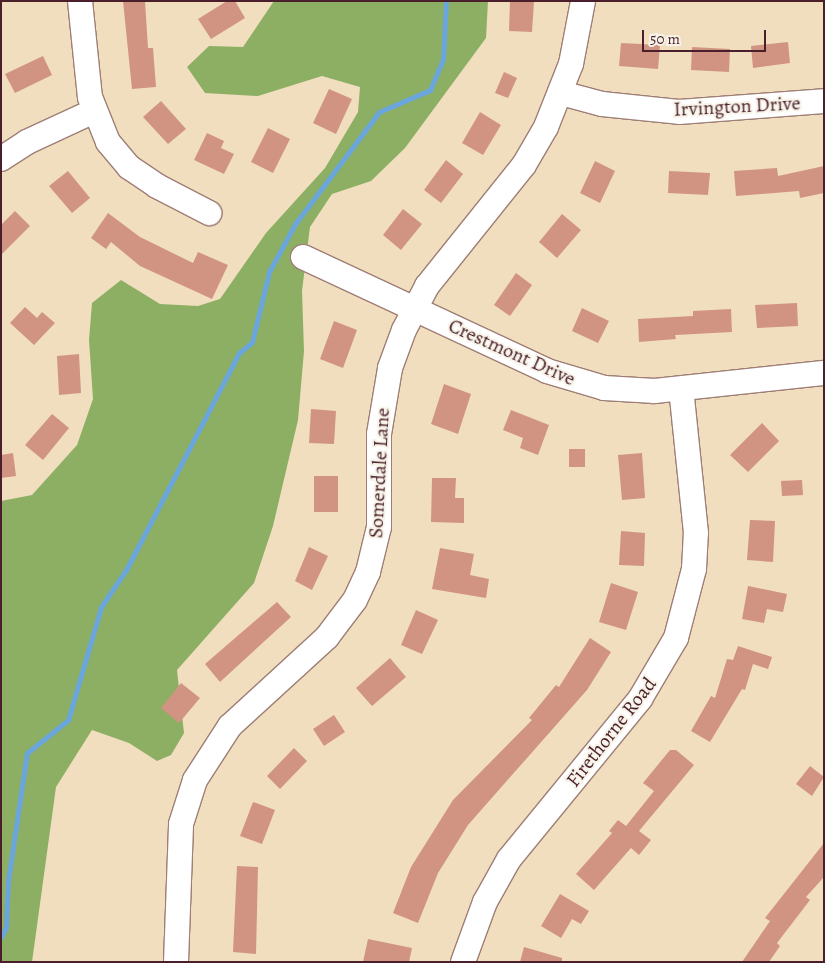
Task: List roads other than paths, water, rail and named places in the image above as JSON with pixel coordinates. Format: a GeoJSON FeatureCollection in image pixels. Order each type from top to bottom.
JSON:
{"type":"FeatureCollection","features":[{"type":"Feature","properties":{"kind":"street"},"geometry":{"type":"LineString","coordinates":[[80,1],[94,111],[108,142],[129,167],[157,186],[209,213]]}},
{"type":"Feature","properties":{"kind":"street","name":"Somerdale Lane"},"geometry":{"type":"LineString","coordinates":[[176,962],[181,824],[195,780],[230,726],[327,637],[351,606],[368,572],[380,520],[379,434],[385,389],[415,308],[437,272],[524,165],[561,93],[571,64],[583,1]]}},
{"type":"Feature","properties":{"kind":"street","name":"Irvington Drive"},"geometry":{"type":"LineString","coordinates":[[561,93],[602,104],[679,112],[824,101]]}},
{"type":"Feature","properties":{"kind":"street"},"geometry":{"type":"LineString","coordinates":[[1,159],[27,142],[94,111]]}},
{"type":"Feature","properties":{"kind":"street","name":"Crestmont Drive"},"geometry":{"type":"LineString","coordinates":[[303,257],[570,380],[637,391],[681,389],[824,373]]}},
{"type":"Feature","properties":{"kind":"street","name":"Firethorne Road"},"geometry":{"type":"LineString","coordinates":[[463,962],[485,902],[509,859],[640,700],[676,638],[694,569],[696,533],[681,389]]}},
{"type":"Feature","properties":{"kind":"waterway"},"geometry":{"type":"LineString","coordinates":[[1,937],[6,927],[8,881],[27,753],[68,720],[101,607],[126,570],[239,353],[252,342],[269,272],[295,224],[379,112],[430,90],[443,60],[446,1]]}}]}
